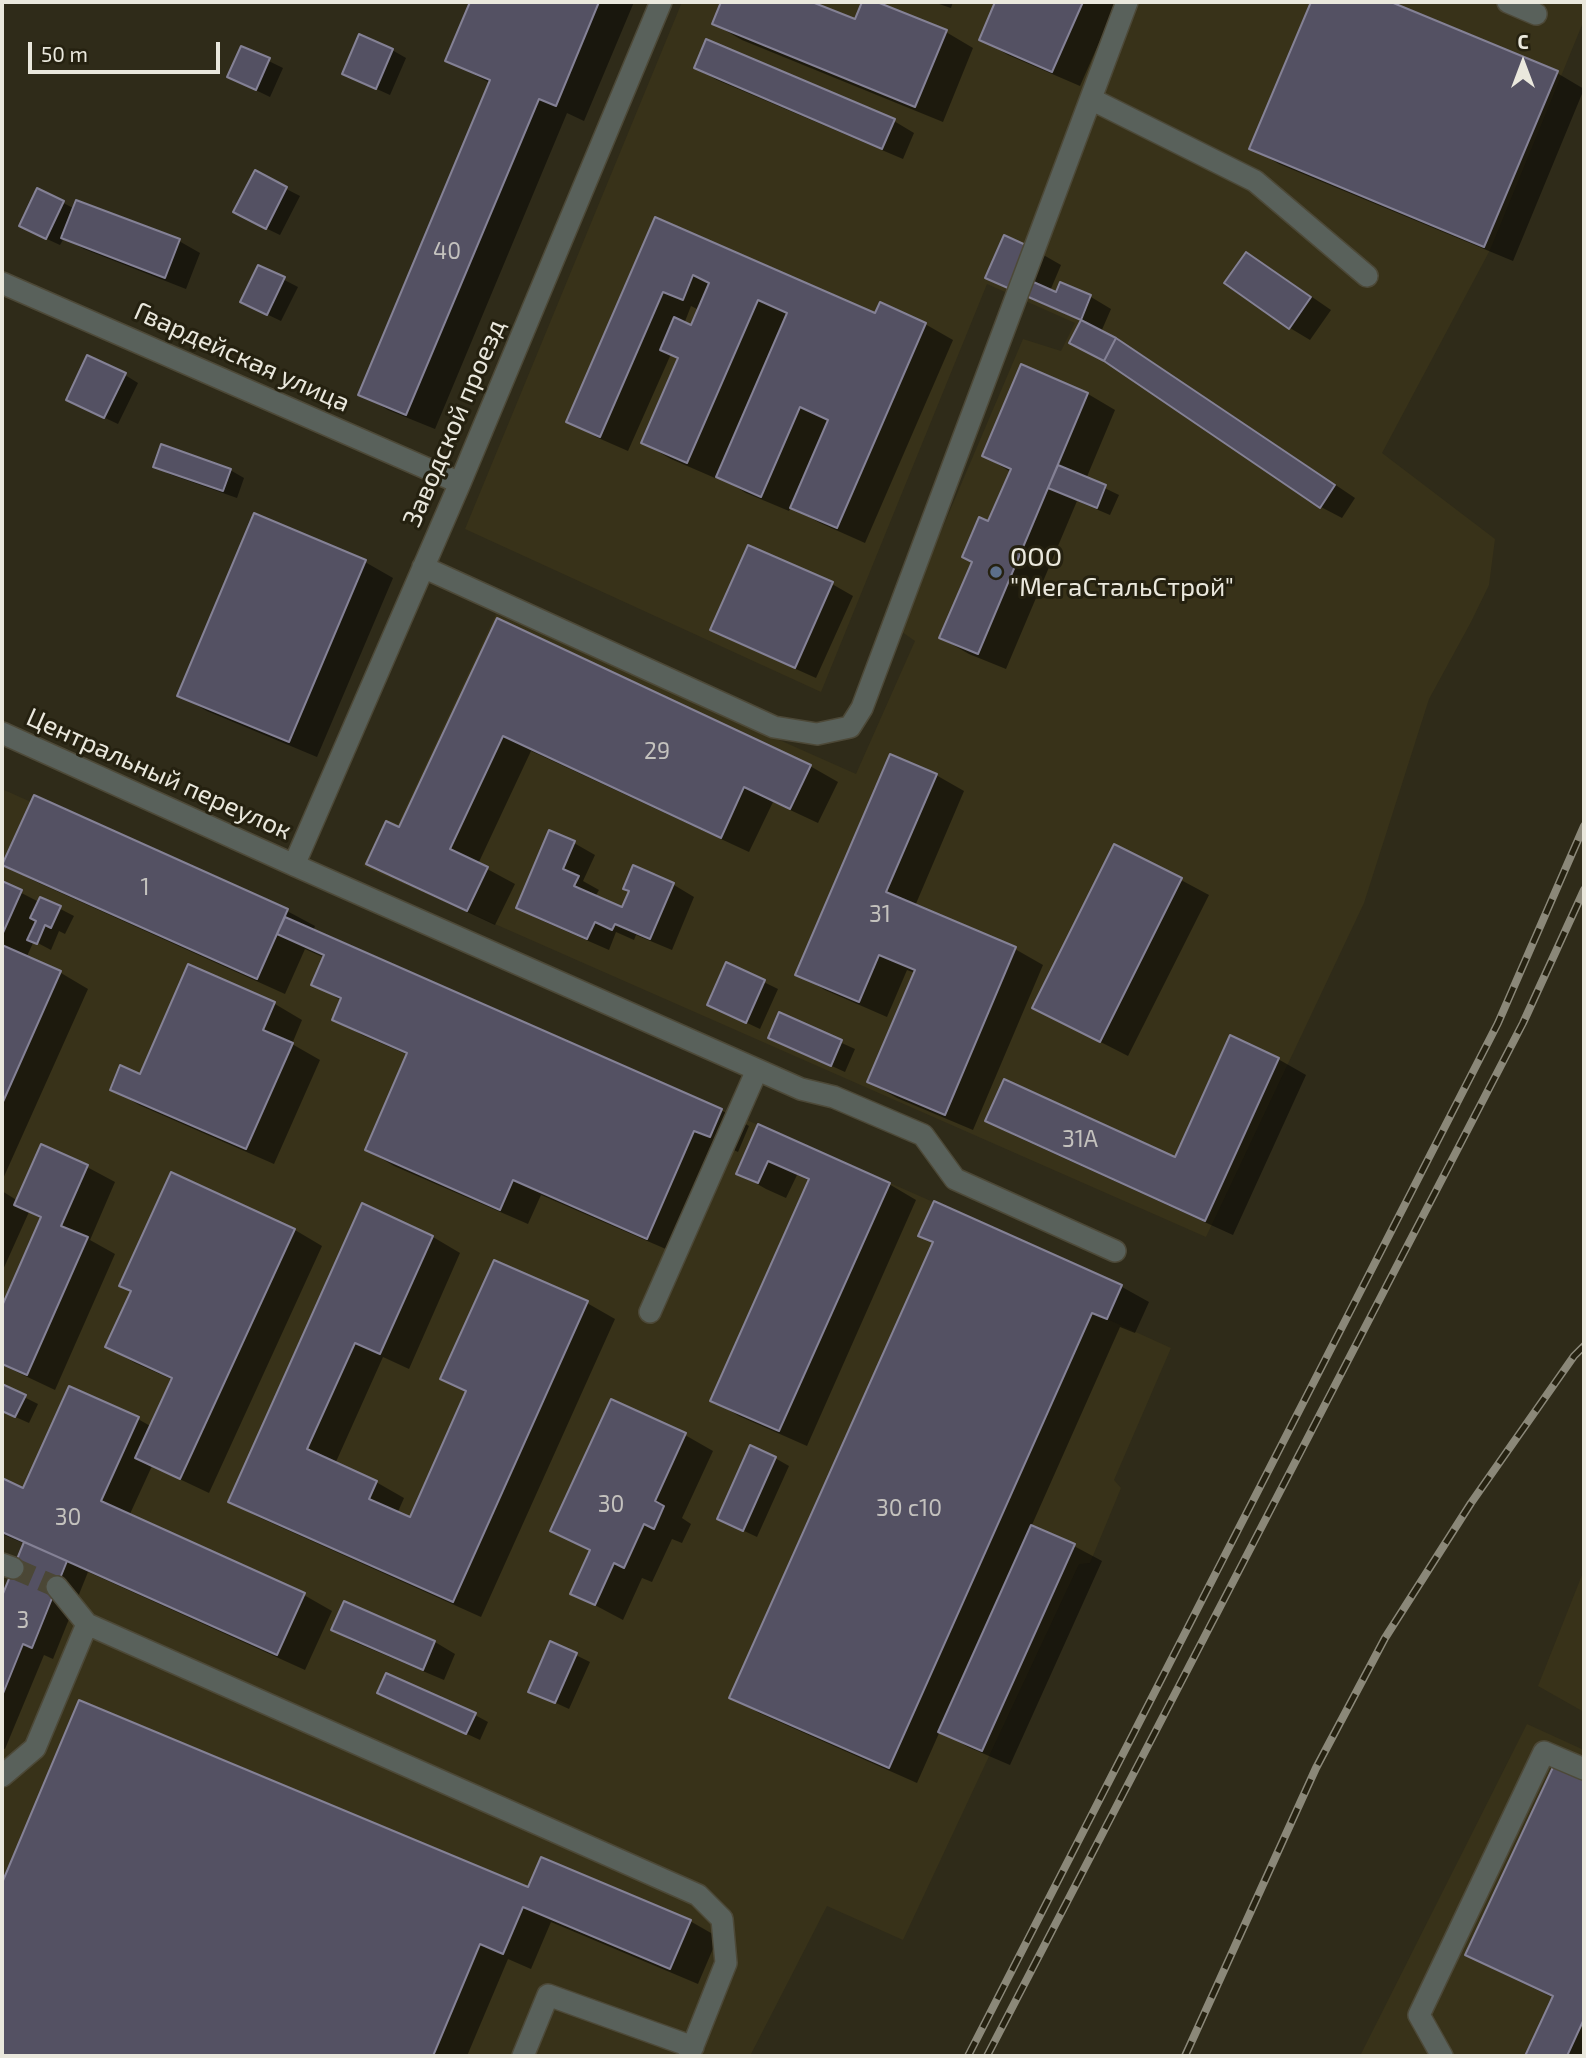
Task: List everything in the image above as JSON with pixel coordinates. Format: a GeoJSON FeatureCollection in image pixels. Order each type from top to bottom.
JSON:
{"type":"FeatureCollection","features":[{"type":"Feature","properties":{"kind":"street","name":"Заводской проезд"},"geometry":{"type":"LineString","coordinates":[[294,865],[460,483],[661,2]]}},
{"type":"Feature","properties":{"kind":"street"},"geometry":{"type":"LineString","coordinates":[[423,567],[774,727],[817,734],[850,727],[862,708],[1127,2]]}},
{"type":"Feature","properties":{"kind":"street"},"geometry":{"type":"LineString","coordinates":[[1508,2],[1535,14]]}},
{"type":"Feature","properties":{"kind":"street"},"geometry":{"type":"LineString","coordinates":[[1091,99],[1255,181],[1367,276]]}},
{"type":"Feature","properties":{"kind":"street","name":"Гвардейская улица"},"geometry":{"type":"LineString","coordinates":[[2,283],[460,483]]}},
{"type":"Feature","properties":{"kind":"street","name":"Центральный переулок"},"geometry":{"type":"LineString","coordinates":[[2,733],[757,1070],[801,1089],[834,1097],[923,1135],[955,1179],[1115,1251]]}},
{"type":"Feature","properties":{"kind":"street"},"geometry":{"type":"LineString","coordinates":[[650,1312],[757,1070]]}},
{"type":"Feature","properties":{"kind":"street"},"geometry":{"type":"LineString","coordinates":[[57,1587],[88,1624],[698,1895],[722,1919],[726,1963],[691,2052],[548,1995],[523,2056]]}},
{"type":"Feature","properties":{"kind":"street"},"geometry":{"type":"LineString","coordinates":[[2,1776],[35,1748],[88,1624]]}},
{"type":"Feature","properties":{"kind":"street"},"geometry":{"type":"LineString","coordinates":[[1442,2056],[1419,2015],[1544,1752],[1584,1769]]}},
{"type":"Feature","properties":{"kind":"shaded area"},"geometry":{"type":"Polygon","coordinates":[[[682,2],[1584,2],[1584,20],[1490,250],[1382,453],[1495,539],[1489,585],[1429,699],[1364,903],[1206,1237],[363,866],[386,819],[398,824],[496,614],[856,774],[915,641],[899,630],[1023,339],[1061,351],[1075,323],[987,284],[821,692],[465,529],[682,2]]]}},
{"type":"Feature","properties":{"kind":"shaded area"},"geometry":{"type":"Polygon","coordinates":[[[2,789],[31,802],[34,795],[288,909],[285,917],[1122,1285],[1107,1319],[1171,1348],[1114,1480],[1121,1488],[1090,1563],[1079,1564],[903,1940],[827,1906],[750,2056],[2,2056],[2,1596],[23,1542],[2,1532],[2,789]]]}},
{"type":"Feature","properties":{"kind":"shaded area"},"geometry":{"type":"Polygon","coordinates":[[[1584,1570],[1584,1712],[1538,1686],[1584,1570]]]}},
{"type":"Feature","properties":{"kind":"shaded area"},"geometry":{"type":"Polygon","coordinates":[[[1527,1724],[1584,1750],[1584,2056],[1360,2056],[1527,1724]]]}},
{"type":"Feature","properties":{"kind":"building"},"geometry":{"type":"Polygon","coordinates":[[[470,2],[599,2],[556,106],[539,99],[406,415],[358,395],[490,80],[445,61],[470,2]]]}},
{"type":"Feature","properties":{"kind":"building"},"geometry":{"type":"Polygon","coordinates":[[[721,2],[812,2],[855,19],[862,2],[877,2],[947,30],[915,107],[712,24],[721,2]]]}},
{"type":"Feature","properties":{"kind":"building"},"geometry":{"type":"Polygon","coordinates":[[[995,2],[1083,2],[1052,72],[979,40],[995,2]]]}},
{"type":"Feature","properties":{"kind":"building"},"geometry":{"type":"Polygon","coordinates":[[[1311,2],[1391,2],[1558,71],[1484,247],[1249,149],[1311,2]]]}},
{"type":"Feature","properties":{"kind":"building"},"geometry":{"type":"Polygon","coordinates":[[[359,34],[393,49],[376,89],[342,74],[359,34]]]}},
{"type":"Feature","properties":{"kind":"building"},"geometry":{"type":"Polygon","coordinates":[[[706,39],[895,119],[882,149],[694,68],[706,39]]]}},
{"type":"Feature","properties":{"kind":"building"},"geometry":{"type":"Polygon","coordinates":[[[241,46],[270,58],[256,90],[227,77],[241,46]]]}},
{"type":"Feature","properties":{"kind":"building"},"geometry":{"type":"Polygon","coordinates":[[[255,170],[287,187],[266,229],[233,212],[255,170]]]}},
{"type":"Feature","properties":{"kind":"building"},"geometry":{"type":"Polygon","coordinates":[[[37,188],[64,201],[46,239],[19,226],[37,188]]]}},
{"type":"Feature","properties":{"kind":"building"},"geometry":{"type":"Polygon","coordinates":[[[76,200],[180,239],[165,278],[61,238],[76,200]]]}},
{"type":"Feature","properties":{"kind":"building"},"geometry":{"type":"Polygon","coordinates":[[[655,217],[875,313],[880,302],[926,323],[837,528],[790,508],[828,420],[800,407],[761,497],[716,477],[787,313],[758,300],[687,463],[641,443],[678,358],[660,350],[674,317],[691,325],[709,283],[693,275],[683,300],[663,292],[600,437],[566,422],[655,217]]]}},
{"type":"Feature","properties":{"kind":"building"},"geometry":{"type":"Polygon","coordinates":[[[1004,235],[1041,252],[1029,280],[1056,292],[1060,282],[1091,295],[1081,320],[985,278],[1004,235]]]}},
{"type":"Feature","properties":{"kind":"building"},"geometry":{"type":"Polygon","coordinates":[[[1246,252],[1311,297],[1289,329],[1224,283],[1246,252]]]}},
{"type":"Feature","properties":{"kind":"building"},"geometry":{"type":"Polygon","coordinates":[[[258,265],[285,277],[267,315],[240,302],[258,265]]]}},
{"type":"Feature","properties":{"kind":"building"},"geometry":{"type":"Polygon","coordinates":[[[1081,320],[1116,338],[1104,361],[1069,343],[1081,320]]]}},
{"type":"Feature","properties":{"kind":"building"},"geometry":{"type":"Polygon","coordinates":[[[1116,338],[1335,485],[1320,508],[1104,361],[1116,338]]]}},
{"type":"Feature","properties":{"kind":"building"},"geometry":{"type":"Polygon","coordinates":[[[87,355],[126,373],[104,418],[66,400],[87,355]]]}},
{"type":"Feature","properties":{"kind":"building"},"geometry":{"type":"Polygon","coordinates":[[[1021,364],[1088,393],[978,654],[939,638],[972,562],[962,557],[979,517],[988,521],[1011,469],[982,456],[1021,364]]]}},
{"type":"Feature","properties":{"kind":"building"},"geometry":{"type":"Polygon","coordinates":[[[161,444],[231,469],[223,491],[153,467],[161,444]]]}},
{"type":"Feature","properties":{"kind":"building"},"geometry":{"type":"Polygon","coordinates":[[[1058,465],[1106,485],[1097,508],[1048,488],[1058,465]]]}},
{"type":"Feature","properties":{"kind":"building"},"geometry":{"type":"Polygon","coordinates":[[[254,513],[366,560],[289,742],[177,696],[254,513]]]}},
{"type":"Feature","properties":{"kind":"building"},"geometry":{"type":"Polygon","coordinates":[[[748,545],[833,582],[795,668],[710,630],[748,545]]]}},
{"type":"Feature","properties":{"kind":"building"},"geometry":{"type":"Polygon","coordinates":[[[497,618],[811,765],[790,809],[744,787],[721,838],[503,736],[450,849],[488,867],[467,911],[366,864],[386,821],[399,827],[497,618]]]}},
{"type":"Feature","properties":{"kind":"building"},"geometry":{"type":"Polygon","coordinates":[[[890,754],[937,774],[886,892],[1016,947],[945,1115],[867,1082],[915,970],[879,955],[859,1002],[795,975],[890,754]]]}},
{"type":"Feature","properties":{"kind":"building"},"geometry":{"type":"Polygon","coordinates":[[[34,795],[288,909],[257,979],[2,865],[34,795]]]}},
{"type":"Feature","properties":{"kind":"building"},"geometry":{"type":"Polygon","coordinates":[[[549,830],[575,841],[563,869],[579,876],[574,886],[622,907],[629,891],[623,889],[633,865],[674,883],[650,939],[615,924],[612,930],[595,922],[587,939],[516,908],[549,830]]]}},
{"type":"Feature","properties":{"kind":"building"},"geometry":{"type":"Polygon","coordinates":[[[1114,844],[1182,878],[1100,1042],[1032,1008],[1114,844]]]}},
{"type":"Feature","properties":{"kind":"building"},"geometry":{"type":"Polygon","coordinates":[[[2,881],[22,890],[2,935],[2,881]]]}},
{"type":"Feature","properties":{"kind":"building"},"geometry":{"type":"Polygon","coordinates":[[[40,897],[61,906],[51,928],[45,925],[37,944],[27,940],[36,921],[30,918],[40,897]]]}},
{"type":"Feature","properties":{"kind":"building"},"geometry":{"type":"Polygon","coordinates":[[[285,917],[722,1109],[710,1137],[694,1131],[647,1239],[513,1180],[500,1210],[365,1150],[407,1053],[332,1020],[341,998],[311,985],[324,955],[277,934],[285,917]]]}},
{"type":"Feature","properties":{"kind":"building"},"geometry":{"type":"Polygon","coordinates":[[[2,945],[61,971],[2,1104],[2,945]]]}},
{"type":"Feature","properties":{"kind":"building"},"geometry":{"type":"Polygon","coordinates":[[[726,962],[765,980],[746,1023],[707,1005],[726,962]]]}},
{"type":"Feature","properties":{"kind":"building"},"geometry":{"type":"Polygon","coordinates":[[[188,964],[275,1002],[263,1030],[293,1043],[246,1149],[110,1090],[120,1065],[140,1074],[188,964]]]}},
{"type":"Feature","properties":{"kind":"building"},"geometry":{"type":"Polygon","coordinates":[[[779,1012],[842,1040],[831,1066],[768,1038],[779,1012]]]}},
{"type":"Feature","properties":{"kind":"building"},"geometry":{"type":"Polygon","coordinates":[[[1230,1035],[1279,1058],[1205,1221],[985,1121],[1004,1079],[1175,1157],[1230,1035]]]}},
{"type":"Feature","properties":{"kind":"building"},"geometry":{"type":"Polygon","coordinates":[[[758,1124],[890,1183],[779,1431],[710,1401],[809,1179],[768,1161],[758,1183],[736,1174],[758,1124]]]}},
{"type":"Feature","properties":{"kind":"building"},"geometry":{"type":"Polygon","coordinates":[[[41,1144],[88,1165],[61,1226],[88,1237],[27,1375],[2,1364],[2,1306],[41,1217],[14,1205],[41,1144]]]}},
{"type":"Feature","properties":{"kind":"building"},"geometry":{"type":"Polygon","coordinates":[[[171,1172],[295,1229],[180,1479],[135,1458],[172,1378],[105,1347],[131,1291],[119,1286],[171,1172]]]}},
{"type":"Feature","properties":{"kind":"building"},"geometry":{"type":"Polygon","coordinates":[[[934,1201],[1122,1285],[1107,1319],[1092,1313],[889,1768],[729,1698],[933,1242],[918,1236],[934,1201]]]}},
{"type":"Feature","properties":{"kind":"building"},"geometry":{"type":"Polygon","coordinates":[[[362,1203],[433,1236],[380,1354],[355,1343],[307,1449],[377,1481],[369,1499],[410,1517],[466,1391],[440,1379],[494,1260],[588,1301],[453,1602],[228,1502],[362,1203]]]}},
{"type":"Feature","properties":{"kind":"building"},"geometry":{"type":"Polygon","coordinates":[[[2,1384],[26,1395],[15,1417],[2,1411],[2,1384]]]}},
{"type":"Feature","properties":{"kind":"building"},"geometry":{"type":"Polygon","coordinates":[[[69,1386],[139,1417],[101,1501],[305,1593],[277,1655],[2,1532],[2,1478],[23,1488],[69,1386]]]}},
{"type":"Feature","properties":{"kind":"building"},"geometry":{"type":"Polygon","coordinates":[[[611,1399],[686,1433],[655,1501],[664,1506],[654,1529],[644,1524],[624,1568],[614,1563],[595,1605],[570,1594],[590,1550],[550,1531],[611,1399]]]}},
{"type":"Feature","properties":{"kind":"building"},"geometry":{"type":"Polygon","coordinates":[[[750,1445],[776,1457],[743,1531],[717,1519],[750,1445]]]}},
{"type":"Feature","properties":{"kind":"building"},"geometry":{"type":"Polygon","coordinates":[[[1031,1525],[1075,1544],[982,1751],[938,1732],[1031,1525]]]}},
{"type":"Feature","properties":{"kind":"building"},"geometry":{"type":"Polygon","coordinates":[[[24,1542],[67,1561],[32,1648],[23,1644],[2,1696],[2,1596],[24,1542]]]}},
{"type":"Feature","properties":{"kind":"building"},"geometry":{"type":"Polygon","coordinates":[[[344,1601],[435,1641],[423,1670],[331,1630],[344,1601]]]}},
{"type":"Feature","properties":{"kind":"building"},"geometry":{"type":"Polygon","coordinates":[[[550,1641],[577,1653],[555,1703],[528,1692],[550,1641]]]}},
{"type":"Feature","properties":{"kind":"building"},"geometry":{"type":"Polygon","coordinates":[[[386,1673],[476,1713],[466,1734],[377,1693],[386,1673]]]}},
{"type":"Feature","properties":{"kind":"building"},"geometry":{"type":"Polygon","coordinates":[[[79,1700],[528,1887],[541,1857],[691,1920],[670,1969],[523,1907],[503,1954],[480,1944],[433,2056],[2,2056],[2,1883],[79,1700]]]}},
{"type":"Feature","properties":{"kind":"building"},"geometry":{"type":"Polygon","coordinates":[[[1554,1765],[1584,1779],[1584,2019],[1567,2056],[1525,2056],[1553,1996],[1465,1955],[1554,1765]]]}},
{"type":"Feature","properties":{"kind":"tunnel"},"geometry":{"type":"LineString","coordinates":[[13,1568],[57,1587]]}},
{"type":"Feature","properties":{"kind":"railway"},"geometry":{"type":"LineString","coordinates":[[968,2056],[1498,1023],[1584,826]]}},
{"type":"Feature","properties":{"kind":"railway"},"geometry":{"type":"LineString","coordinates":[[987,2056],[1523,1023],[1584,890]]}},
{"type":"Feature","properties":{"kind":"railway"},"geometry":{"type":"LineString","coordinates":[[1185,2056],[1316,1768],[1385,1638],[1471,1503],[1574,1356],[1584,1346]]}},
{"type":"Feature","properties":{"kind":"place","name":"ООО \"МегаСтальСтрой\""},"geometry":{"type":"Point","coordinates":[996,572]}}]}
